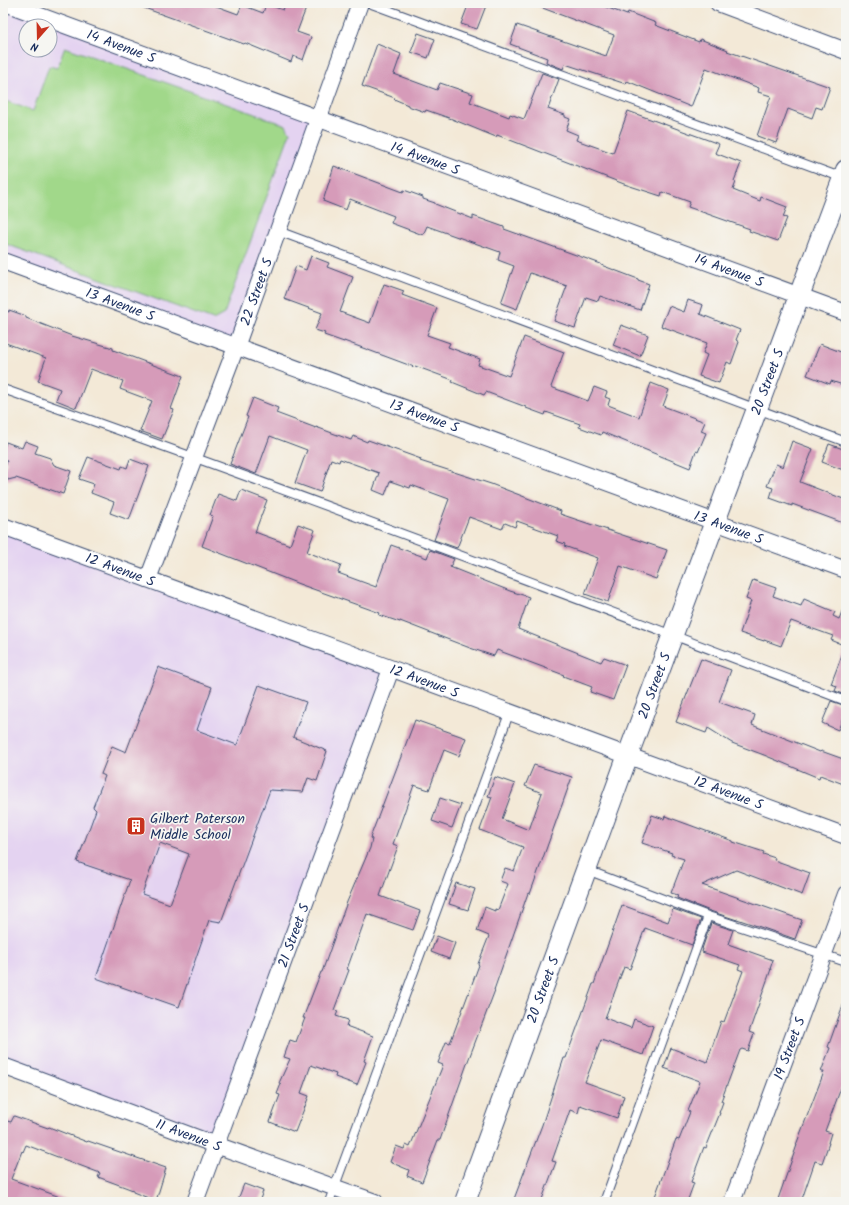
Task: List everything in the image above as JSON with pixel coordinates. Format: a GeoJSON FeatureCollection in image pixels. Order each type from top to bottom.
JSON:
{"type":"FeatureCollection","features":[{"type":"Feature","properties":{"kind":"street","name":"14 Avenue S"},"geometry":{"type":"LineString","coordinates":[[5,3],[846,314]]}},
{"type":"Feature","properties":{"kind":"street","name":"22 Street S"},"geometry":{"type":"LineString","coordinates":[[148,579],[236,348],[360,3]]}},
{"type":"Feature","properties":{"kind":"street"},"geometry":{"type":"LineString","coordinates":[[718,3],[846,51]]}},
{"type":"Feature","properties":{"kind":"street","name":"20 Street S"},"geometry":{"type":"LineString","coordinates":[[465,1202],[628,755],[845,175]]}},
{"type":"Feature","properties":{"kind":"street","name":"13 Avenue S"},"geometry":{"type":"LineString","coordinates":[[3,261],[236,348],[846,570]]}},
{"type":"Feature","properties":{"kind":"street","name":"12 Avenue S"},"geometry":{"type":"LineString","coordinates":[[3,526],[391,669],[510,711],[846,836]]}},
{"type":"Feature","properties":{"kind":"street","name":"21 Street S"},"geometry":{"type":"LineString","coordinates":[[195,1202],[391,669]]}},
{"type":"Feature","properties":{"kind":"street","name":"19 Street S"},"geometry":{"type":"LineString","coordinates":[[732,1202],[846,894]]}},
{"type":"Feature","properties":{"kind":"street","name":"11 Avenue S"},"geometry":{"type":"LineString","coordinates":[[3,1066],[375,1202]]}},
{"type":"Feature","properties":{"kind":"lane"},"geometry":{"type":"LineString","coordinates":[[369,3],[845,175]]}},
{"type":"Feature","properties":{"kind":"lane"},"geometry":{"type":"LineString","coordinates":[[278,231],[846,442]]}},
{"type":"Feature","properties":{"kind":"lane"},"geometry":{"type":"LineString","coordinates":[[3,389],[194,457],[846,701]]}},
{"type":"Feature","properties":{"kind":"lane"},"geometry":{"type":"LineString","coordinates":[[329,1202],[510,711]]}},
{"type":"Feature","properties":{"kind":"lane"},"geometry":{"type":"LineString","coordinates":[[586,869],[708,916],[846,962]]}},
{"type":"Feature","properties":{"kind":"lane"},"geometry":{"type":"LineString","coordinates":[[604,1202],[708,916]]}},
{"type":"Feature","properties":{"kind":"shaded area"},"geometry":{"type":"Polygon","coordinates":[[[3,3],[44,18],[18,18],[18,58],[58,58],[58,23],[318,118],[236,347],[3,261],[3,3]]]}},
{"type":"Feature","properties":{"kind":"shaded area"},"geometry":{"type":"Polygon","coordinates":[[[3,526],[391,669],[216,1145],[3,1066],[3,526]]]}},
{"type":"Feature","properties":{"kind":"green space"},"geometry":{"type":"Polygon","coordinates":[[[65,47],[286,125],[290,133],[224,314],[213,320],[3,243],[3,100],[33,111],[49,66],[57,68],[65,47]]]}},
{"type":"Feature","properties":{"kind":"building"},"geometry":{"type":"Polygon","coordinates":[[[136,3],[208,3],[238,14],[242,5],[263,13],[266,4],[283,10],[286,3],[308,3],[297,32],[311,37],[303,60],[293,56],[291,62],[245,43],[244,44],[136,5],[136,3]]]}},
{"type":"Feature","properties":{"kind":"building"},"geometry":{"type":"Polygon","coordinates":[[[469,3],[487,3],[477,29],[461,24],[469,3]]]}},
{"type":"Feature","properties":{"kind":"building"},"geometry":{"type":"Polygon","coordinates":[[[532,3],[595,3],[627,15],[628,12],[656,23],[655,25],[699,42],[700,39],[728,50],[727,51],[830,87],[822,109],[816,107],[812,118],[788,109],[776,143],[757,136],[771,96],[758,92],[759,88],[706,68],[691,107],[627,81],[626,84],[565,64],[563,69],[546,62],[547,58],[510,44],[517,25],[606,56],[614,35],[532,3]]]}},
{"type":"Feature","properties":{"kind":"building"},"geometry":{"type":"Polygon","coordinates":[[[418,33],[435,39],[428,58],[411,52],[418,33]]]}},
{"type":"Feature","properties":{"kind":"building"},"geometry":{"type":"Polygon","coordinates":[[[377,44],[401,54],[394,74],[437,90],[440,83],[473,94],[470,102],[509,117],[510,114],[524,119],[542,73],[559,79],[548,109],[565,115],[565,117],[570,119],[566,130],[578,135],[576,140],[613,153],[628,111],[719,144],[715,153],[741,163],[734,181],[736,182],[733,190],[760,201],[761,197],[787,207],[783,217],[787,218],[778,241],[749,231],[750,229],[688,207],[690,202],[662,192],[661,196],[624,184],[497,135],[496,137],[452,119],[426,110],[425,112],[408,106],[394,99],[395,98],[362,86],[377,44]]]}},
{"type":"Feature","properties":{"kind":"building"},"geometry":{"type":"Polygon","coordinates":[[[334,166],[403,192],[404,190],[423,197],[423,199],[473,219],[473,216],[504,227],[504,229],[601,264],[649,284],[640,310],[600,296],[598,301],[586,297],[575,328],[554,321],[567,286],[530,273],[517,309],[501,303],[514,266],[498,260],[500,252],[427,226],[423,235],[391,223],[394,216],[350,199],[346,210],[323,201],[334,166]]]}},
{"type":"Feature","properties":{"kind":"building"},"geometry":{"type":"Polygon","coordinates":[[[311,256],[329,263],[327,267],[353,277],[340,312],[370,323],[384,284],[404,291],[402,295],[437,308],[427,335],[450,343],[448,347],[480,359],[478,365],[509,376],[524,337],[564,352],[551,387],[588,401],[594,387],[607,392],[605,397],[610,399],[608,405],[639,417],[651,383],[669,390],[663,406],[705,422],[701,431],[706,433],[698,452],[696,451],[690,468],[602,432],[601,435],[579,427],[580,424],[546,412],[545,415],[486,392],[484,395],[452,382],[453,380],[324,335],[325,333],[315,330],[322,313],[284,299],[296,266],[306,270],[311,256]]]}},
{"type":"Feature","properties":{"kind":"building"},"geometry":{"type":"Polygon","coordinates":[[[688,300],[703,305],[700,314],[740,330],[736,340],[739,342],[731,364],[727,362],[719,383],[699,376],[707,355],[703,353],[707,343],[661,326],[669,306],[684,312],[688,300]]]}},
{"type":"Feature","properties":{"kind":"building"},"geometry":{"type":"Polygon","coordinates":[[[3,310],[9,312],[9,310],[26,316],[26,318],[72,336],[113,348],[113,350],[183,376],[171,409],[174,410],[162,439],[140,431],[152,401],[120,389],[123,381],[91,369],[76,408],[56,400],[60,389],[38,381],[46,358],[3,342],[3,310]]]}},
{"type":"Feature","properties":{"kind":"building"},"geometry":{"type":"Polygon","coordinates":[[[621,325],[648,335],[640,356],[613,345],[621,325]]]}},
{"type":"Feature","properties":{"kind":"building"},"geometry":{"type":"Polygon","coordinates":[[[820,344],[846,354],[846,386],[831,381],[830,384],[807,375],[820,344]]]}},
{"type":"Feature","properties":{"kind":"building"},"geometry":{"type":"Polygon","coordinates":[[[253,398],[278,408],[276,413],[316,428],[351,440],[353,436],[367,442],[368,440],[421,459],[420,461],[491,484],[561,511],[560,514],[667,550],[656,579],[620,566],[608,602],[585,594],[598,558],[564,546],[565,544],[556,541],[558,536],[517,521],[515,527],[505,523],[502,529],[469,517],[457,548],[434,540],[449,499],[411,485],[410,488],[390,481],[385,495],[373,490],[379,473],[340,459],[339,462],[331,459],[320,492],[295,483],[307,450],[270,436],[256,474],[230,464],[248,417],[246,416],[253,398]]]}},
{"type":"Feature","properties":{"kind":"building"},"geometry":{"type":"Polygon","coordinates":[[[25,441],[38,446],[35,453],[50,458],[54,465],[71,471],[63,494],[16,478],[8,480],[3,473],[7,461],[3,460],[3,450],[6,442],[22,448],[25,441]]]}},
{"type":"Feature","properties":{"kind":"building"},"geometry":{"type":"Polygon","coordinates":[[[792,441],[813,449],[800,482],[846,500],[846,524],[792,504],[792,506],[770,498],[773,488],[767,486],[776,464],[783,467],[792,441]]]}},
{"type":"Feature","properties":{"kind":"building"},"geometry":{"type":"Polygon","coordinates":[[[829,444],[846,450],[846,471],[822,462],[829,444]]]}},
{"type":"Feature","properties":{"kind":"building"},"geometry":{"type":"Polygon","coordinates":[[[88,457],[121,469],[122,466],[127,468],[130,459],[149,466],[129,520],[110,513],[114,502],[91,493],[94,484],[79,479],[88,457]]]}},
{"type":"Feature","properties":{"kind":"building"},"geometry":{"type":"Polygon","coordinates":[[[241,490],[267,500],[255,532],[290,545],[298,524],[315,530],[307,552],[341,565],[338,573],[376,587],[391,545],[427,558],[430,550],[454,559],[450,567],[529,597],[518,629],[601,662],[604,657],[626,665],[613,700],[590,692],[592,687],[563,676],[564,675],[497,650],[494,656],[470,648],[400,621],[379,615],[380,613],[299,584],[202,546],[213,516],[210,515],[218,494],[237,501],[241,490]]]}},
{"type":"Feature","properties":{"kind":"building"},"geometry":{"type":"Polygon","coordinates":[[[753,580],[776,588],[773,596],[801,606],[804,599],[835,612],[833,616],[839,619],[846,604],[846,646],[831,640],[833,636],[791,621],[781,646],[740,633],[751,601],[746,599],[753,580]]]}},
{"type":"Feature","properties":{"kind":"building"},"geometry":{"type":"Polygon","coordinates":[[[845,647],[846,695],[835,691],[837,686],[831,684],[845,647]]]}},
{"type":"Feature","properties":{"kind":"building"},"geometry":{"type":"Polygon","coordinates":[[[701,659],[731,670],[719,702],[755,715],[752,725],[820,752],[821,751],[846,760],[846,785],[820,775],[819,778],[732,743],[708,728],[706,733],[676,722],[701,659]]]}},
{"type":"Feature","properties":{"kind":"building","name":"Gilbert Paterson Middle School"},"geometry":{"type":"Polygon","coordinates":[[[158,667],[212,687],[197,730],[237,745],[259,685],[306,702],[293,737],[327,751],[317,781],[308,778],[303,792],[270,790],[221,922],[209,920],[179,1007],[96,978],[130,880],[77,862],[96,810],[93,807],[105,776],[101,774],[112,746],[126,752],[158,667]],[[160,843],[142,894],[170,904],[189,854],[160,843]]]}},
{"type":"Feature","properties":{"kind":"building"},"geometry":{"type":"Polygon","coordinates":[[[831,701],[846,706],[846,711],[838,730],[822,723],[831,701]]]}},
{"type":"Feature","properties":{"kind":"building"},"geometry":{"type":"Polygon","coordinates":[[[415,720],[466,738],[459,756],[444,750],[429,790],[414,785],[393,844],[398,846],[380,896],[420,911],[413,930],[367,914],[334,1010],[338,1011],[336,1016],[348,1020],[346,1026],[373,1036],[364,1061],[366,1062],[357,1085],[335,1077],[336,1074],[311,1065],[301,1093],[309,1096],[295,1132],[270,1122],[280,1095],[277,1094],[281,1084],[279,1083],[290,1059],[284,1057],[290,1040],[296,1042],[305,1018],[303,1018],[322,972],[347,902],[370,848],[372,839],[370,838],[415,720]]]}},
{"type":"Feature","properties":{"kind":"building"},"geometry":{"type":"Polygon","coordinates":[[[534,765],[572,777],[530,894],[528,893],[495,990],[440,1140],[438,1140],[422,1182],[407,1176],[409,1170],[390,1162],[396,1146],[404,1149],[406,1145],[410,1147],[443,1065],[438,1063],[446,1042],[450,1043],[489,936],[477,931],[485,907],[495,911],[495,909],[498,910],[508,884],[500,881],[505,868],[514,871],[523,847],[480,830],[492,797],[488,796],[495,777],[515,784],[502,819],[529,830],[542,793],[525,786],[534,765]]]}},
{"type":"Feature","properties":{"kind":"building"},"geometry":{"type":"Polygon","coordinates":[[[440,798],[461,805],[452,828],[432,821],[440,798]]]}},
{"type":"Feature","properties":{"kind":"building"},"geometry":{"type":"Polygon","coordinates":[[[652,815],[664,819],[665,816],[764,852],[763,854],[775,858],[774,860],[810,873],[802,895],[736,870],[702,885],[802,920],[795,939],[710,911],[677,898],[678,895],[671,893],[684,859],[671,855],[672,853],[642,843],[652,815]]]}},
{"type":"Feature","properties":{"kind":"building"},"geometry":{"type":"Polygon","coordinates":[[[456,883],[475,889],[468,910],[449,904],[456,883]]]}},
{"type":"Feature","properties":{"kind":"building"},"geometry":{"type":"Polygon","coordinates":[[[622,905],[668,922],[673,909],[701,919],[692,945],[645,928],[630,969],[624,967],[605,1018],[631,1028],[634,1019],[653,1026],[643,1055],[601,1040],[585,1082],[624,1096],[617,1118],[580,1105],[578,1113],[570,1110],[552,1161],[556,1162],[541,1202],[523,1202],[514,1199],[542,1125],[564,1058],[566,1058],[622,905]]]}},
{"type":"Feature","properties":{"kind":"building"},"geometry":{"type":"Polygon","coordinates":[[[711,923],[733,930],[728,944],[773,960],[749,1032],[754,1034],[748,1051],[742,1049],[740,1050],[721,1101],[723,1102],[720,1113],[706,1148],[704,1147],[691,1182],[694,1183],[687,1202],[653,1202],[676,1139],[679,1140],[690,1112],[688,1111],[700,1081],[664,1068],[671,1048],[707,1062],[721,1021],[724,1022],[743,971],[738,969],[740,965],[702,952],[711,923]]]}},
{"type":"Feature","properties":{"kind":"building"},"geometry":{"type":"Polygon","coordinates":[[[437,936],[455,943],[449,959],[431,952],[437,936]]]}},
{"type":"Feature","properties":{"kind":"building"},"geometry":{"type":"Polygon","coordinates":[[[844,1002],[846,1002],[846,1090],[841,1088],[825,1131],[831,1133],[829,1143],[822,1163],[815,1161],[801,1202],[777,1202],[796,1145],[824,1072],[821,1072],[830,1048],[828,1047],[844,1002]]]}},
{"type":"Feature","properties":{"kind":"building"},"geometry":{"type":"Polygon","coordinates":[[[14,1116],[166,1168],[156,1201],[133,1192],[133,1190],[98,1177],[100,1173],[26,1145],[23,1152],[22,1151],[11,1179],[68,1200],[68,1202],[11,1202],[3,1199],[3,1120],[11,1122],[14,1116]]]}},
{"type":"Feature","properties":{"kind":"building"},"geometry":{"type":"Polygon","coordinates":[[[244,1184],[263,1191],[259,1202],[237,1202],[244,1184]]]}},
{"type":"Feature","properties":{"kind":"place","name":"Gilbert Paterson Middle School"},"geometry":{"type":"Point","coordinates":[136,826]}}]}
